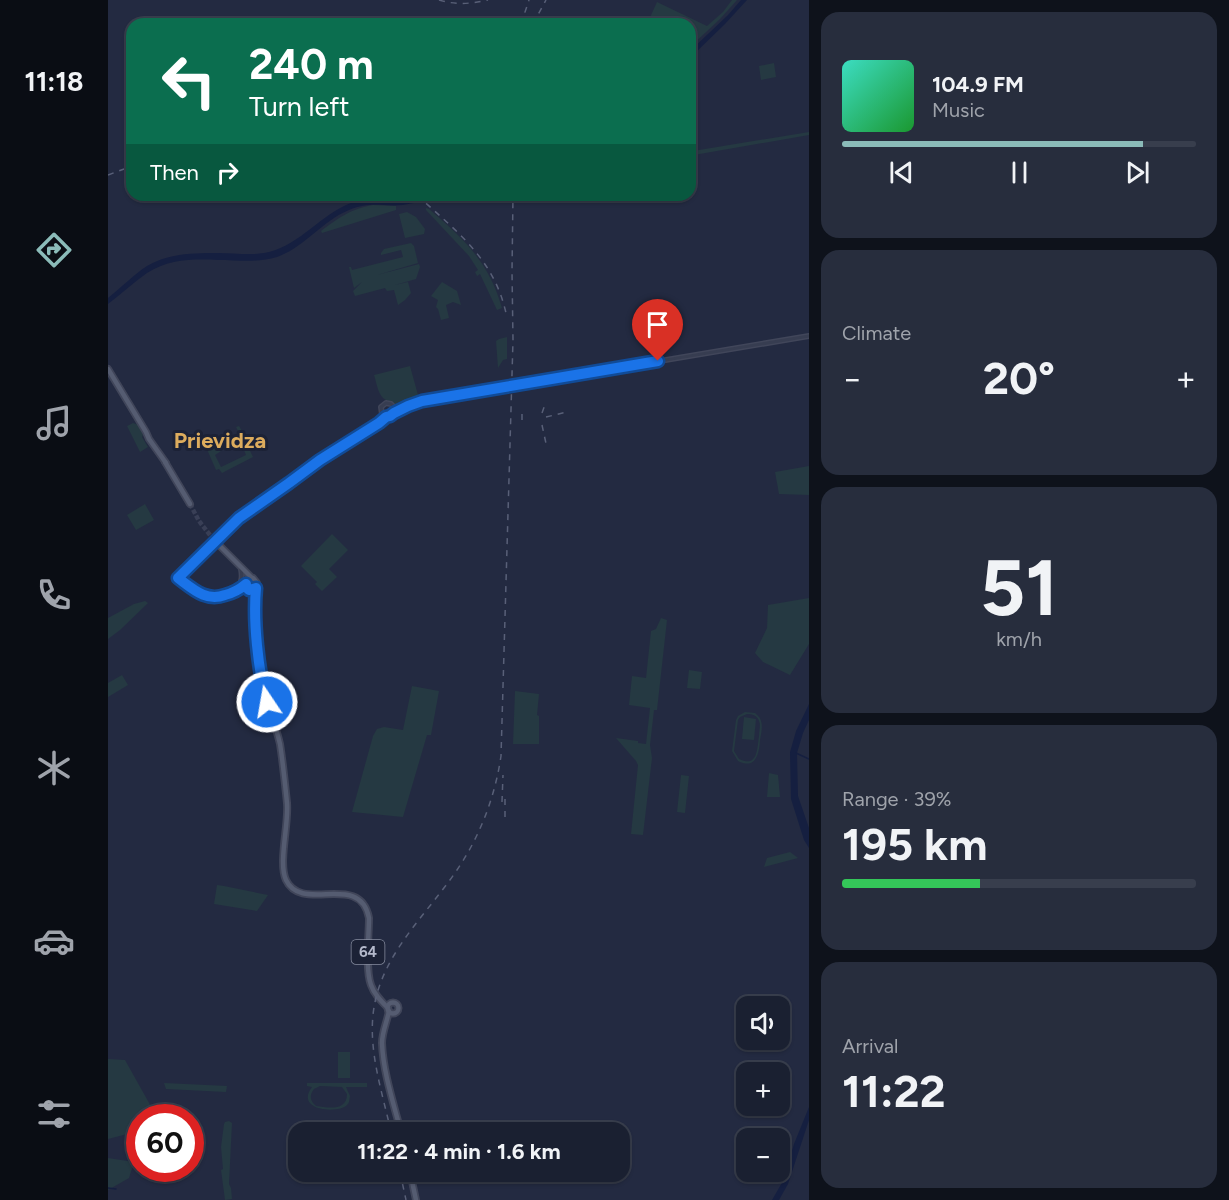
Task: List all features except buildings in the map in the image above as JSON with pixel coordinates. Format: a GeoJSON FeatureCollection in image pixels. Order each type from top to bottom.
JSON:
{"type":"FeatureCollection","features":[{"type":"Feature","properties":{"kind":"main road"},"geometry":{"type":"LineString","coordinates":[[108,369],[190,504]]}},
{"type":"Feature","properties":{"kind":"main road","name":"64"},"geometry":{"type":"LineString","coordinates":[[218,544],[241,568],[255,601],[262,683],[280,744],[287,801],[284,873],[290,885],[300,892],[351,895],[365,905],[369,918],[369,981],[376,996],[388,1009],[382,1048],[398,1122]]}},
{"type":"Feature","properties":{"kind":"main road"},"geometry":{"type":"LineString","coordinates":[[412,1182],[416,1200]]}},
{"type":"Feature","properties":{"kind":"street"},"geometry":{"type":"LineString","coordinates":[[250,585],[219,597],[207,597],[178,578],[251,509],[315,463],[386,417],[408,406],[422,401],[809,336]]}},
{"type":"Feature","properties":{"kind":"street"},"geometry":{"type":"LineString","coordinates":[[376,424],[382,414],[381,408],[384,404],[390,403],[394,407],[408,406]]}},
{"type":"Feature","properties":{"kind":"street"},"geometry":{"type":"LineString","coordinates":[[394,407],[394,413]]}},
{"type":"Feature","properties":{"kind":"street"},"geometry":{"type":"LineString","coordinates":[[382,414],[386,417]]}},
{"type":"Feature","properties":{"kind":"street"},"geometry":{"type":"LineString","coordinates":[[236,592],[242,581],[241,568]]}},
{"type":"Feature","properties":{"kind":"shaded area"},"geometry":{"type":"Polygon","coordinates":[[[732,0],[737,0],[696,41],[696,21],[707,26],[723,12],[732,0]]]}},
{"type":"Feature","properties":{"kind":"shaded area"},"geometry":{"type":"Polygon","coordinates":[[[657,2],[690,18],[650,18],[657,2]]]}},
{"type":"Feature","properties":{"kind":"shaded area"},"geometry":{"type":"Polygon","coordinates":[[[774,63],[776,77],[761,80],[759,66],[774,63]]]}},
{"type":"Feature","properties":{"kind":"shaded area"},"geometry":{"type":"Polygon","coordinates":[[[809,132],[809,135],[696,155],[696,151],[809,132]]]}},
{"type":"Feature","properties":{"kind":"shaded area"},"geometry":{"type":"Polygon","coordinates":[[[373,205],[396,206],[396,210],[322,233],[321,231],[345,215],[373,205]]]}},
{"type":"Feature","properties":{"kind":"shaded area"},"geometry":{"type":"Polygon","coordinates":[[[426,208],[474,252],[490,277],[502,308],[497,310],[480,274],[477,276],[475,272],[478,270],[469,256],[426,208]]]}},
{"type":"Feature","properties":{"kind":"shaded area"},"geometry":{"type":"Polygon","coordinates":[[[407,212],[416,217],[425,229],[424,234],[405,238],[399,214],[407,212]]]}},
{"type":"Feature","properties":{"kind":"shaded area"},"geometry":{"type":"Polygon","coordinates":[[[411,243],[414,246],[418,263],[377,275],[419,264],[416,279],[395,285],[408,282],[411,293],[405,300],[398,305],[394,290],[387,291],[385,288],[355,296],[353,291],[362,282],[354,288],[349,267],[352,270],[403,257],[401,250],[381,255],[381,253],[384,249],[411,243]]]}},
{"type":"Feature","properties":{"kind":"shaded area"},"geometry":{"type":"Polygon","coordinates":[[[442,282],[457,291],[461,305],[453,302],[446,305],[449,318],[441,320],[436,307],[438,300],[431,296],[442,282]]]}},
{"type":"Feature","properties":{"kind":"shaded area"},"geometry":{"type":"Polygon","coordinates":[[[507,337],[507,359],[503,360],[498,368],[496,341],[507,337]]]}},
{"type":"Feature","properties":{"kind":"shaded area"},"geometry":{"type":"Polygon","coordinates":[[[410,366],[418,395],[397,405],[383,398],[374,375],[410,366]]]}},
{"type":"Feature","properties":{"kind":"shaded area"},"geometry":{"type":"Polygon","coordinates":[[[133,423],[139,425],[148,447],[140,452],[127,426],[133,423]]]}},
{"type":"Feature","properties":{"kind":"shaded area"},"geometry":{"type":"Polygon","coordinates":[[[239,426],[253,457],[222,473],[219,469],[216,470],[202,438],[212,435],[210,443],[217,445],[221,451],[215,455],[221,467],[246,455],[242,445],[244,443],[236,427],[239,426]]]}},
{"type":"Feature","properties":{"kind":"shaded area"},"geometry":{"type":"Polygon","coordinates":[[[809,466],[809,495],[779,494],[775,472],[809,466]]]}},
{"type":"Feature","properties":{"kind":"shaded area"},"geometry":{"type":"Polygon","coordinates":[[[145,504],[154,520],[136,530],[127,515],[145,504]]]}},
{"type":"Feature","properties":{"kind":"shaded area"},"geometry":{"type":"Polygon","coordinates":[[[332,534],[348,550],[329,569],[337,577],[322,591],[315,584],[317,582],[301,566],[332,534]]]}},
{"type":"Feature","properties":{"kind":"shaded area"},"geometry":{"type":"Polygon","coordinates":[[[809,598],[809,644],[790,675],[763,662],[755,653],[767,628],[768,605],[809,598]]]}},
{"type":"Feature","properties":{"kind":"shaded area"},"geometry":{"type":"Polygon","coordinates":[[[145,601],[148,603],[108,639],[108,618],[134,604],[145,601]]]}},
{"type":"Feature","properties":{"kind":"shaded area"},"geometry":{"type":"Polygon","coordinates":[[[661,618],[667,620],[657,710],[654,710],[650,745],[652,758],[643,835],[631,834],[638,765],[616,738],[646,744],[650,708],[629,705],[632,676],[646,678],[651,631],[656,629],[661,618]]]}},
{"type":"Feature","properties":{"kind":"shaded area"},"geometry":{"type":"Polygon","coordinates":[[[689,670],[702,672],[700,689],[687,688],[689,670]]]}},
{"type":"Feature","properties":{"kind":"shaded area"},"geometry":{"type":"Polygon","coordinates":[[[122,675],[128,685],[108,697],[108,683],[122,675]]]}},
{"type":"Feature","properties":{"kind":"shaded area"},"geometry":{"type":"Polygon","coordinates":[[[412,686],[439,691],[431,735],[427,735],[403,817],[352,812],[373,736],[377,729],[384,727],[403,730],[412,686]]]}},
{"type":"Feature","properties":{"kind":"shaded area"},"geometry":{"type":"Polygon","coordinates":[[[515,691],[539,694],[537,715],[539,716],[539,744],[513,744],[515,691]]]}},
{"type":"Feature","properties":{"kind":"shaded area"},"geometry":{"type":"Polygon","coordinates":[[[745,712],[755,713],[762,723],[759,750],[753,762],[738,761],[732,751],[738,716],[745,712]],[[747,714],[738,720],[734,751],[739,759],[750,761],[755,756],[758,746],[760,723],[757,717],[747,714]]]}},
{"type":"Feature","properties":{"kind":"shaded area"},"geometry":{"type":"Polygon","coordinates":[[[744,717],[756,719],[754,740],[742,739],[744,717]]]}},
{"type":"Feature","properties":{"kind":"shaded area"},"geometry":{"type":"Polygon","coordinates":[[[769,773],[778,775],[780,797],[767,797],[769,773]]]}},
{"type":"Feature","properties":{"kind":"shaded area"},"geometry":{"type":"Polygon","coordinates":[[[681,775],[689,776],[685,813],[677,812],[681,775]]]}},
{"type":"Feature","properties":{"kind":"shaded area"},"geometry":{"type":"Polygon","coordinates":[[[790,852],[798,858],[764,867],[767,858],[790,852]]]}},
{"type":"Feature","properties":{"kind":"shaded area"},"geometry":{"type":"Polygon","coordinates":[[[217,885],[268,895],[257,911],[214,904],[217,885]]]}},
{"type":"Feature","properties":{"kind":"shaded area"},"geometry":{"type":"Polygon","coordinates":[[[338,1052],[350,1052],[350,1078],[338,1078],[338,1052]]]}},
{"type":"Feature","properties":{"kind":"shaded area"},"geometry":{"type":"Polygon","coordinates":[[[108,1059],[125,1060],[150,1104],[126,1104],[126,1134],[108,1139],[108,1059]]]}},
{"type":"Feature","properties":{"kind":"shaded area"},"geometry":{"type":"Polygon","coordinates":[[[164,1083],[227,1086],[226,1092],[166,1089],[164,1083]]]}},
{"type":"Feature","properties":{"kind":"shaded area"},"geometry":{"type":"Polygon","coordinates":[[[307,1083],[367,1083],[367,1087],[346,1087],[350,1096],[349,1103],[342,1108],[328,1110],[313,1106],[308,1095],[312,1087],[307,1086],[307,1083]],[[320,1086],[312,1091],[311,1100],[316,1106],[332,1108],[341,1106],[347,1094],[342,1087],[320,1086]]]}},
{"type":"Feature","properties":{"kind":"shaded area"},"geometry":{"type":"Polygon","coordinates":[[[229,1121],[232,1123],[229,1184],[232,1199],[225,1200],[221,1147],[224,1124],[229,1121]]]}},
{"type":"Feature","properties":{"kind":"shaded area"},"geometry":{"type":"Polygon","coordinates":[[[108,1158],[126,1161],[126,1180],[108,1190],[108,1158]]]}},
{"type":"Feature","properties":{"kind":"water"},"geometry":{"type":"Polygon","coordinates":[[[741,0],[747,0],[696,52],[696,45],[741,0]]]}},
{"type":"Feature","properties":{"kind":"water"},"geometry":{"type":"Polygon","coordinates":[[[357,201],[420,201],[403,205],[370,205],[349,210],[287,253],[270,259],[173,262],[147,273],[108,304],[108,298],[137,273],[164,258],[191,254],[269,252],[291,243],[330,214],[357,201]]]}},
{"type":"Feature","properties":{"kind":"water"},"geometry":{"type":"Polygon","coordinates":[[[809,704],[809,720],[797,753],[798,796],[809,828],[809,848],[804,840],[791,799],[790,752],[796,731],[809,704]]]}},
{"type":"Feature","properties":{"kind":"water"},"geometry":{"type":"Polygon","coordinates":[[[809,1107],[809,1120],[790,1178],[790,1157],[809,1107]]]}},
{"type":"Feature","properties":{"kind":"water"},"geometry":{"type":"Polygon","coordinates":[[[782,1182],[789,1182],[779,1200],[772,1200],[782,1182]]]}},
{"type":"Feature","properties":{"kind":"waterway"},"geometry":{"type":"LineString","coordinates":[[796,753],[809,759]]}},
{"type":"Feature","properties":{"kind":"waterway"},"geometry":{"type":"LineString","coordinates":[[108,1188],[116,1189]]}},
{"type":"Feature","properties":{"kind":"tunnel"},"geometry":{"type":"LineString","coordinates":[[190,504],[199,521],[217,544]]}},
{"type":"Feature","properties":{"kind":"railway"},"geometry":{"type":"LineString","coordinates":[[439,0],[451,3],[488,0]]}},
{"type":"Feature","properties":{"kind":"railway"},"geometry":{"type":"LineString","coordinates":[[523,18],[529,0]]}},
{"type":"Feature","properties":{"kind":"railway"},"geometry":{"type":"LineString","coordinates":[[536,18],[546,0]]}},
{"type":"Feature","properties":{"kind":"railway"},"geometry":{"type":"LineString","coordinates":[[108,175],[126,168]]}},
{"type":"Feature","properties":{"kind":"railway"},"geometry":{"type":"LineString","coordinates":[[424,201],[461,235],[484,264],[502,298],[507,318]]}},
{"type":"Feature","properties":{"kind":"railway"},"geometry":{"type":"LineString","coordinates":[[389,1122],[373,1045],[373,1015],[377,994],[384,974],[405,938],[457,870],[473,844],[491,801],[501,756],[513,340],[513,201]]}},
{"type":"Feature","properties":{"kind":"railway"},"geometry":{"type":"LineString","coordinates":[[542,413],[546,402]]}},
{"type":"Feature","properties":{"kind":"railway"},"geometry":{"type":"LineString","coordinates":[[522,408],[522,420]]}},
{"type":"Feature","properties":{"kind":"railway"},"geometry":{"type":"LineString","coordinates":[[546,417],[567,412]]}},
{"type":"Feature","properties":{"kind":"railway"},"geometry":{"type":"LineString","coordinates":[[542,425],[547,448]]}},
{"type":"Feature","properties":{"kind":"railway"},"geometry":{"type":"LineString","coordinates":[[502,802],[503,775]]}},
{"type":"Feature","properties":{"kind":"railway"},"geometry":{"type":"LineString","coordinates":[[505,793],[505,817]]}},
{"type":"Feature","properties":{"kind":"railway"},"geometry":{"type":"LineString","coordinates":[[402,1182],[406,1200]]}},
{"type":"Feature","properties":{"kind":"district","name":"Prievidza"},"geometry":{"type":"Point","coordinates":[220,440]}},
{"type":"Feature","properties":{"kind":"route"},"geometry":{"type":"LineString","coordinates":[[267,702],[262,683],[258,645],[256,588],[249,590],[246,584],[238,591],[211,598],[203,596],[178,578],[237,520],[320,460],[386,417],[408,406],[422,401],[658,361]]}}]}
